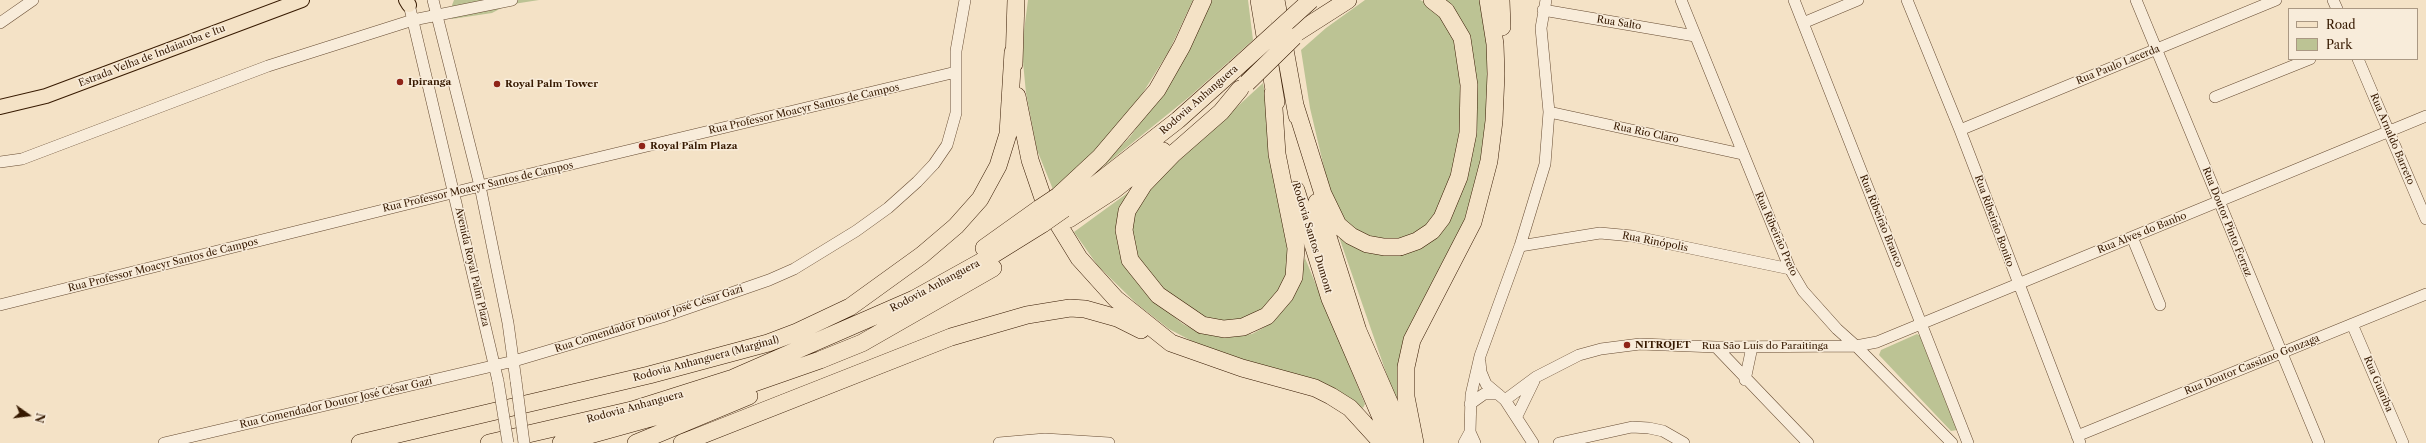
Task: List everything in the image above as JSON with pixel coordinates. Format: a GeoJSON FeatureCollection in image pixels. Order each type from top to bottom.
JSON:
{"type":"FeatureCollection","features":[{"type":"Feature","properties":{"kind":"highway"},"geometry":{"type":"LineString","coordinates":[[1045,221],[1064,208],[1100,157],[1156,90],[1182,46],[1203,0]]}},
{"type":"Feature","properties":{"kind":"highway","name":"Rodovia Santos Dumont"},"geometry":{"type":"LineString","coordinates":[[1259,0],[1274,93],[1301,211],[1330,299],[1392,443]]}},
{"type":"Feature","properties":{"kind":"highway","name":"Rodovia Santos Dumont"},"geometry":{"type":"LineString","coordinates":[[1276,0],[1295,105],[1315,194],[1358,331],[1407,443]]}},
{"type":"Feature","properties":{"kind":"highway","name":"Rodovia Anhanguera"},"geometry":{"type":"LineString","coordinates":[[561,443],[665,414],[820,360],[862,343],[922,310],[1064,208],[1178,120],[1311,0]]}},
{"type":"Feature","properties":{"kind":"highway","name":"Rodovia Anhanguera"},"geometry":{"type":"LineString","coordinates":[[1064,208],[1114,190],[1244,86],[1296,34],[1333,0]]}},
{"type":"Feature","properties":{"kind":"highway"},"geometry":{"type":"LineString","coordinates":[[1296,34],[1348,0]]}},
{"type":"Feature","properties":{"kind":"highway"},"geometry":{"type":"LineString","coordinates":[[1295,105],[1323,194],[1338,225],[1351,236],[1367,244],[1384,247],[1400,246],[1417,241],[1432,231],[1442,218],[1459,177],[1468,133],[1469,85],[1462,38],[1446,11],[1432,0]]}},
{"type":"Feature","properties":{"kind":"highway"},"geometry":{"type":"LineString","coordinates":[[1473,222],[1489,161],[1495,106],[1495,44],[1488,0]]}},
{"type":"Feature","properties":{"kind":"highway"},"geometry":{"type":"LineString","coordinates":[[1415,443],[1406,389],[1406,367],[1412,340],[1473,222],[1492,177],[1499,144],[1504,86],[1501,0]]}},
{"type":"Feature","properties":{"kind":"highway"},"geometry":{"type":"LineString","coordinates":[[1014,4],[1013,52],[1016,95],[1036,181],[1044,201],[1067,239],[1091,272],[1128,310],[1171,343]]}},
{"type":"Feature","properties":{"kind":"highway","name":"Rodovia Anhanguera (Marginal)"},"geometry":{"type":"LineString","coordinates":[[360,443],[649,375],[768,343],[797,332],[850,307],[922,255],[956,226],[980,199],[998,166],[1008,134],[1013,52]]}},
{"type":"Feature","properties":{"kind":"highway"},"geometry":{"type":"LineString","coordinates":[[1244,86],[1221,112],[1173,154],[1144,184],[1128,211],[1124,230],[1130,260],[1158,295],[1202,325],[1224,329],[1243,328],[1267,316],[1285,295],[1294,277],[1296,248],[1277,154],[1274,93]]}},
{"type":"Feature","properties":{"kind":"highway","name":"Rodovia Anhanguera"},"geometry":{"type":"LineString","coordinates":[[489,443],[632,410],[734,378],[914,299],[979,263],[1045,221]]}},
{"type":"Feature","properties":{"kind":"highway"},"geometry":{"type":"LineString","coordinates":[[682,443],[951,337],[1027,315],[1070,308],[1098,312],[1117,318],[1171,343],[1242,368],[1315,388],[1350,408],[1382,443]]}},
{"type":"Feature","properties":{"kind":"highway"},"geometry":{"type":"LineString","coordinates":[[636,443],[773,386],[820,360]]}},
{"type":"Feature","properties":{"kind":"main road","name":"Estrada Velha de Indaiatuba e Itu"},"geometry":{"type":"LineString","coordinates":[[0,107],[46,96],[302,0]]}},
{"type":"Feature","properties":{"kind":"street"},"geometry":{"type":"LineString","coordinates":[[0,22],[33,0]]}},
{"type":"Feature","properties":{"kind":"street"},"geometry":{"type":"LineString","coordinates":[[433,0],[480,186],[514,361],[524,443]]}},
{"type":"Feature","properties":{"kind":"street"},"geometry":{"type":"LineString","coordinates":[[0,162],[22,159],[268,66],[413,20],[436,14],[512,0]]}},
{"type":"Feature","properties":{"kind":"street","name":"Rua Comendador Doutor José César Gazi"},"geometry":{"type":"LineString","coordinates":[[164,443],[514,361],[658,318],[769,280],[794,269],[856,232],[888,208],[917,182],[948,145],[956,113],[956,51],[965,0]]}},
{"type":"Feature","properties":{"kind":"street","name":"Rua Ribeirão Preto"},"geometry":{"type":"LineString","coordinates":[[1681,0],[1742,154],[1790,269],[1803,291],[1837,329],[1856,346],[1952,443]]}},
{"type":"Feature","properties":{"kind":"street","name":"Rua Ribeirão Branco"},"geometry":{"type":"LineString","coordinates":[[1794,0],[1968,443]]}},
{"type":"Feature","properties":{"kind":"street"},"geometry":{"type":"LineString","coordinates":[[1803,23],[1858,0]]}},
{"type":"Feature","properties":{"kind":"street","name":"Rua Ribeirão Bonito"},"geometry":{"type":"LineString","coordinates":[[1907,0],[1960,130],[2079,439]]}},
{"type":"Feature","properties":{"kind":"street","name":"Rua Doutor Pinto Ferraz"},"geometry":{"type":"LineString","coordinates":[[2136,0],[2319,443]]}},
{"type":"Feature","properties":{"kind":"street","name":"Rua Paulo Lacerda"},"geometry":{"type":"LineString","coordinates":[[1960,130],[2276,0]]}},
{"type":"Feature","properties":{"kind":"street","name":"Avenida Royal Palm Plaza"},"geometry":{"type":"LineString","coordinates":[[408,2],[455,192],[495,365],[508,443]]}},
{"type":"Feature","properties":{"kind":"street"},"geometry":{"type":"LineString","coordinates":[[1475,443],[1470,432],[1470,404],[1480,356],[1520,246],[1545,164],[1550,112],[1542,51],[1541,28],[1545,5]]}},
{"type":"Feature","properties":{"kind":"street","name":"Rua Salto"},"geometry":{"type":"LineString","coordinates":[[1545,5],[1695,36]]}},
{"type":"Feature","properties":{"kind":"street"},"geometry":{"type":"LineString","coordinates":[[2214,97],[2307,60]]}},
{"type":"Feature","properties":{"kind":"street","name":"Rua Arnaldo Barreto"},"geometry":{"type":"LineString","coordinates":[[2358,60],[2390,131],[2426,219]]}},
{"type":"Feature","properties":{"kind":"street","name":"Rua Professor Moacyr Santos de Campos"},"geometry":{"type":"LineString","coordinates":[[0,305],[455,192],[956,72]]}},
{"type":"Feature","properties":{"kind":"street","name":"Rua Rio Claro"},"geometry":{"type":"LineString","coordinates":[[1550,112],[1742,154]]}},
{"type":"Feature","properties":{"kind":"street","name":"Rua Alves do Banho"},"geometry":{"type":"LineString","coordinates":[[1856,346],[1877,342],[1922,324],[2018,283],[2426,116]]}},
{"type":"Feature","properties":{"kind":"street","name":"Rua Rinópolis"},"geometry":{"type":"LineString","coordinates":[[1520,246],[1600,232],[1632,236],[1790,269]]}},
{"type":"Feature","properties":{"kind":"street"},"geometry":{"type":"LineString","coordinates":[[2132,237],[2160,305]]}},
{"type":"Feature","properties":{"kind":"street","name":"Rua Doutor Cassiano Gonzaga"},"geometry":{"type":"LineString","coordinates":[[2079,439],[2426,294]]}},
{"type":"Feature","properties":{"kind":"street","name":"Rua Guariba"},"geometry":{"type":"LineString","coordinates":[[2352,324],[2403,443]]}},
{"type":"Feature","properties":{"kind":"street","name":"Rua São Luís do Paraitinga"},"geometry":{"type":"LineString","coordinates":[[1502,397],[1536,377],[1579,355],[1601,348],[1640,344],[1716,348],[1856,346]]}},
{"type":"Feature","properties":{"kind":"street"},"geometry":{"type":"LineString","coordinates":[[1745,380],[1752,347]]}},
{"type":"Feature","properties":{"kind":"street"},"geometry":{"type":"LineString","coordinates":[[1716,348],[1745,380],[1808,443]]}},
{"type":"Feature","properties":{"kind":"street"},"geometry":{"type":"LineString","coordinates":[[1480,356],[1483,378],[1502,397],[1517,416],[1529,440]]}},
{"type":"Feature","properties":{"kind":"street"},"geometry":{"type":"LineString","coordinates":[[1517,416],[1536,377]]}},
{"type":"Feature","properties":{"kind":"street"},"geometry":{"type":"LineString","coordinates":[[1470,404],[1484,394],[1502,397]]}},
{"type":"Feature","properties":{"kind":"street"},"geometry":{"type":"LineString","coordinates":[[1559,443],[1632,428],[1649,428],[1664,431],[1684,443]]}},
{"type":"Feature","properties":{"kind":"street"},"geometry":{"type":"LineString","coordinates":[[1464,443],[1470,432]]}},
{"type":"Feature","properties":{"kind":"street"},"geometry":{"type":"LineString","coordinates":[[1001,443],[1045,439],[1109,443]]}},
{"type":"Feature","properties":{"kind":"green space"},"geometry":{"type":"Polygon","coordinates":[[[454,0],[539,0],[507,5],[492,13],[452,19],[449,13],[454,0]]]}},
{"type":"Feature","properties":{"kind":"green space"},"geometry":{"type":"Polygon","coordinates":[[[1028,0],[1193,0],[1169,51],[1134,107],[1115,132],[1054,192],[1037,150],[1026,93],[1023,62],[1024,31],[1028,0]]]}},
{"type":"Feature","properties":{"kind":"green space"},"geometry":{"type":"Polygon","coordinates":[[[1209,0],[1248,0],[1253,40],[1189,97],[1089,178],[1130,137],[1149,110],[1209,0]]]}},
{"type":"Feature","properties":{"kind":"green space"},"geometry":{"type":"Polygon","coordinates":[[[1365,0],[1420,0],[1429,4],[1451,28],[1461,65],[1462,132],[1441,212],[1413,238],[1375,241],[1342,222],[1329,189],[1310,108],[1301,50],[1326,28],[1365,0]]]}},
{"type":"Feature","properties":{"kind":"green space"},"geometry":{"type":"Polygon","coordinates":[[[1442,0],[1482,0],[1490,51],[1490,107],[1481,166],[1463,227],[1432,289],[1398,407],[1338,234],[1374,253],[1389,256],[1405,254],[1435,239],[1447,226],[1455,203],[1474,107],[1442,0]]]}},
{"type":"Feature","properties":{"kind":"green space"},"geometry":{"type":"Polygon","coordinates":[[[1263,83],[1285,217],[1290,273],[1265,314],[1221,326],[1176,305],[1132,252],[1132,216],[1142,196],[1263,83]]]}},
{"type":"Feature","properties":{"kind":"green space"},"geometry":{"type":"Polygon","coordinates":[[[1133,189],[1124,262],[1131,275],[1148,296],[1183,324],[1198,332],[1225,338],[1252,334],[1274,321],[1291,300],[1305,258],[1365,404],[1363,408],[1341,394],[1207,349],[1169,329],[1137,304],[1098,266],[1074,232],[1133,189]]]}},
{"type":"Feature","properties":{"kind":"green space"},"geometry":{"type":"Polygon","coordinates":[[[1917,334],[1922,337],[1957,423],[1957,430],[1951,431],[1879,355],[1881,350],[1917,334]]]}},
{"type":"Feature","properties":{"kind":"place","name":"Ipiranga"},"geometry":{"type":"Point","coordinates":[400,82]}},
{"type":"Feature","properties":{"kind":"place","name":"Royal Palm Tower"},"geometry":{"type":"Point","coordinates":[497,84]}},
{"type":"Feature","properties":{"kind":"place","name":"Royal Palm Plaza"},"geometry":{"type":"Point","coordinates":[642,146]}},
{"type":"Feature","properties":{"kind":"place","name":"NITROJET"},"geometry":{"type":"Point","coordinates":[1627,345]}}]}
